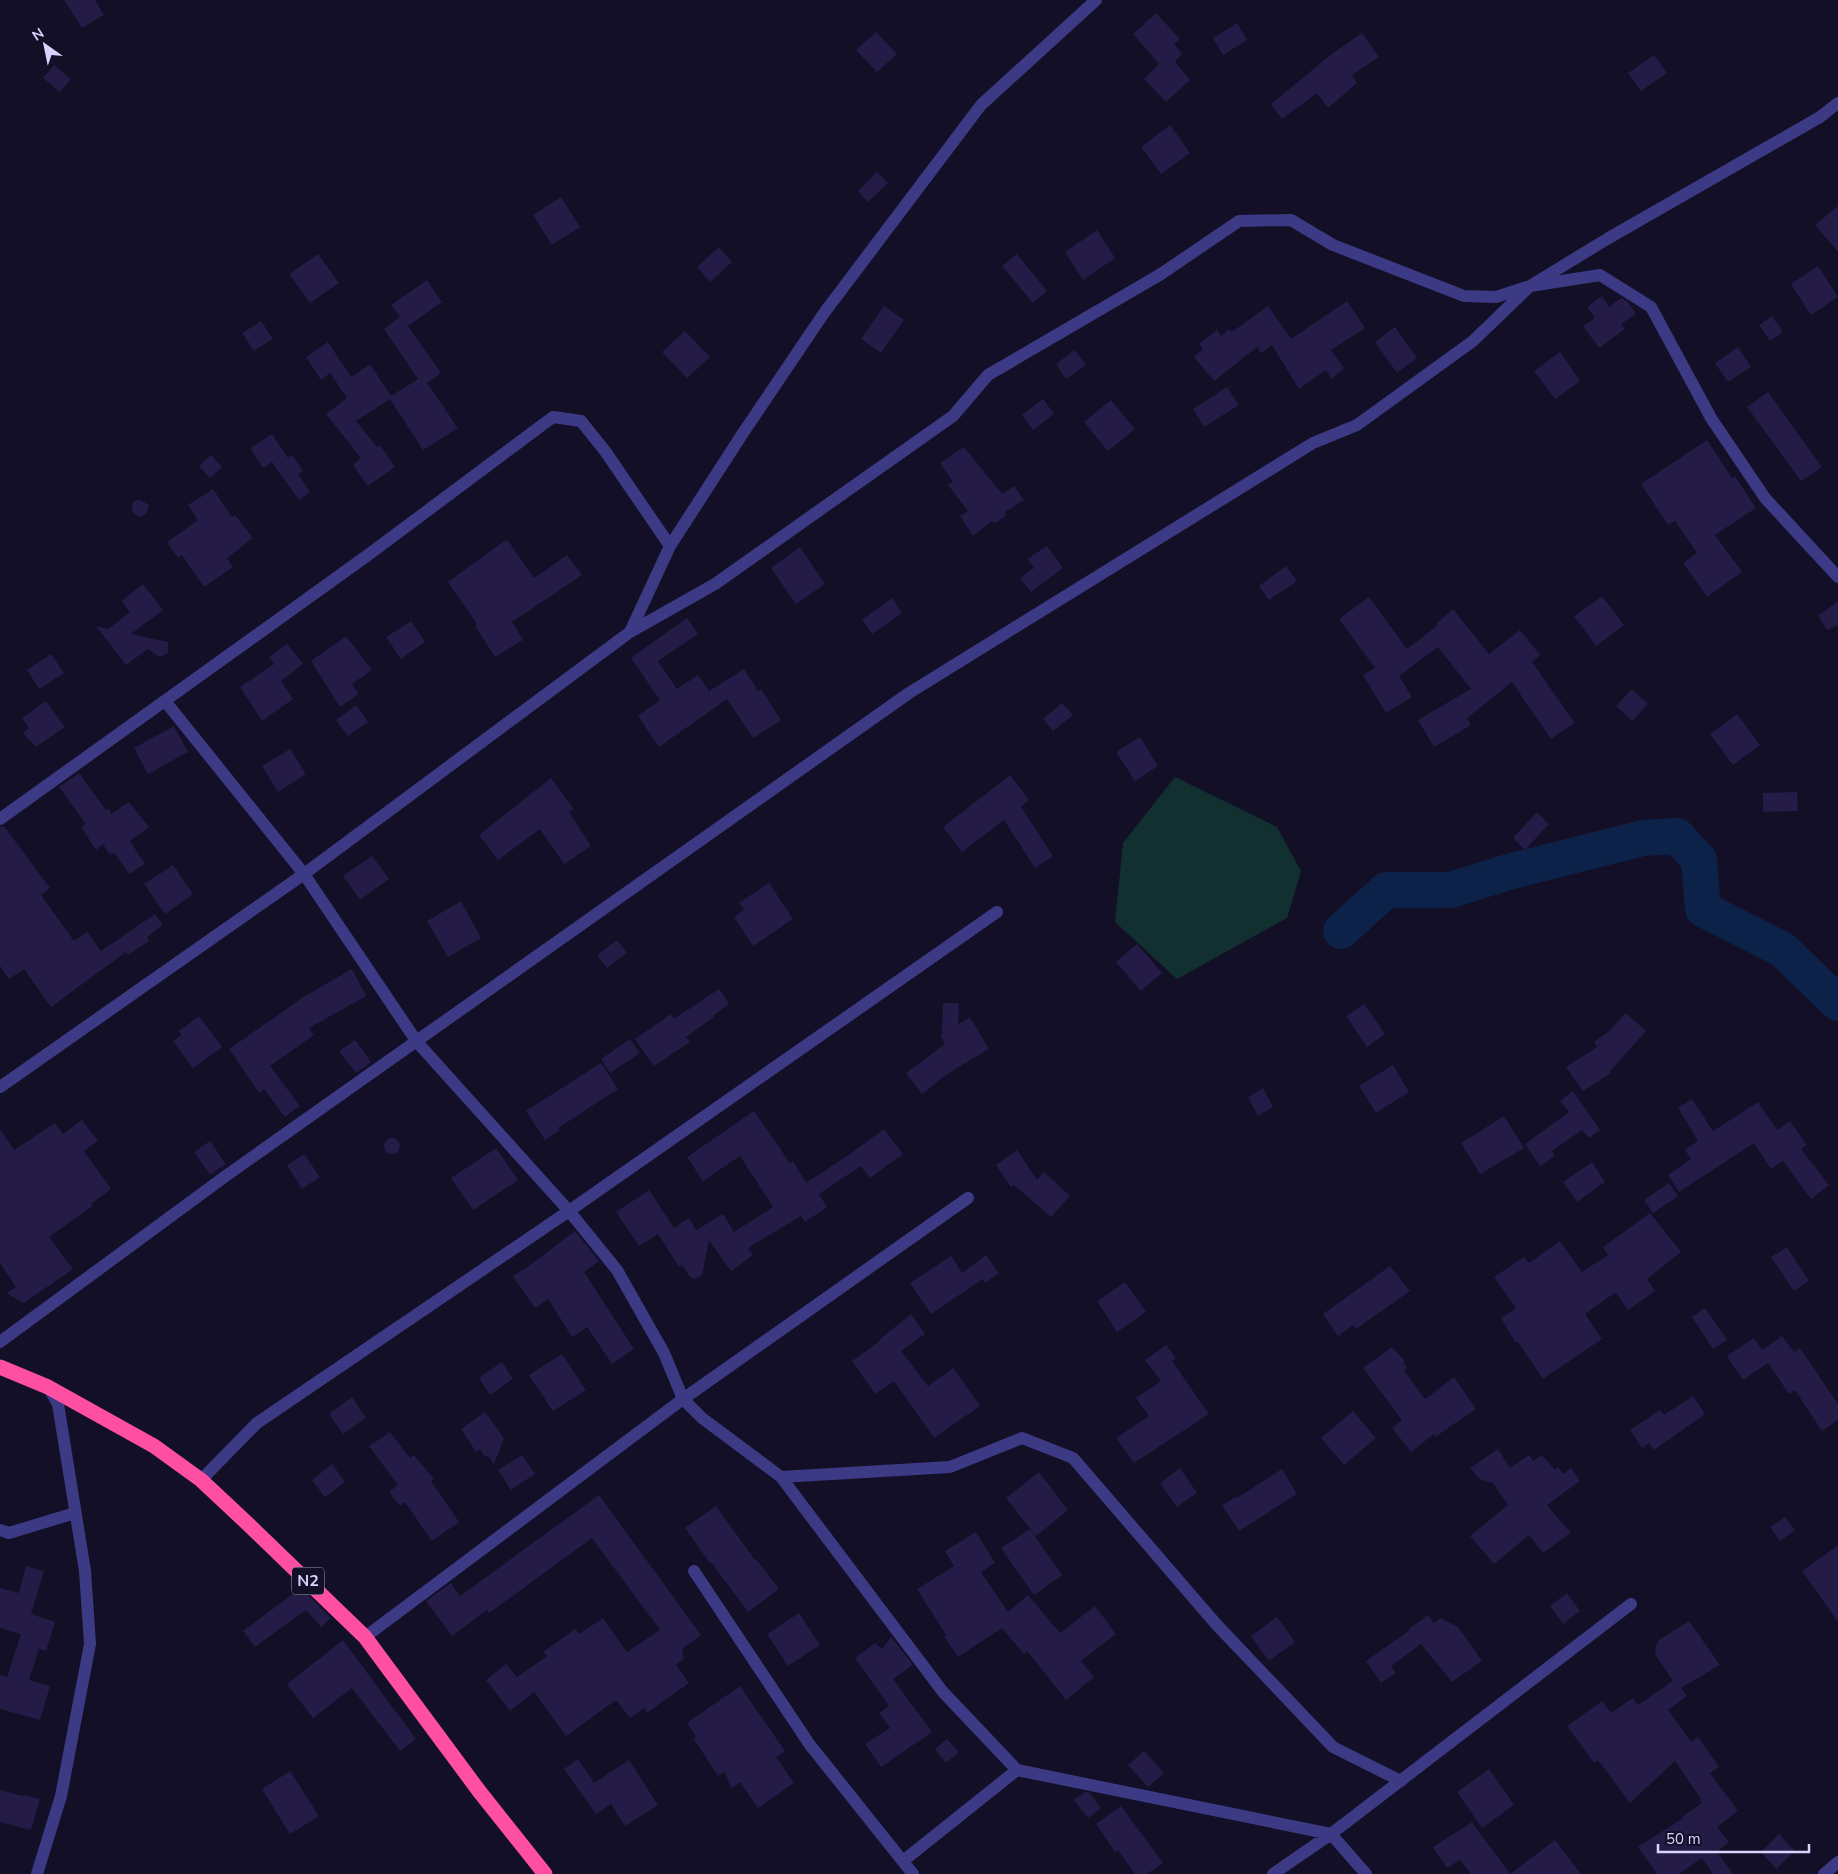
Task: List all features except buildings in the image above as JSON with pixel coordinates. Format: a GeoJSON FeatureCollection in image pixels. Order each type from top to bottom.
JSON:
{"type":"FeatureCollection","features":[{"type":"Feature","properties":{"kind":"highway","name":"N2"},"geometry":{"type":"LineString","coordinates":[[0,1367],[48,1387],[154,1446],[201,1480],[365,1637],[479,1791],[545,1874]]}},
{"type":"Feature","properties":{"kind":"street"},"geometry":{"type":"LineString","coordinates":[[630,632],[670,546],[824,313],[981,105],[1096,0]]}},
{"type":"Feature","properties":{"kind":"street"},"geometry":{"type":"LineString","coordinates":[[0,1342],[227,1175],[909,693],[1313,443],[1357,425],[1473,341],[1530,286],[1607,239],[1820,117],[1838,103]]}},
{"type":"Feature","properties":{"kind":"street"},"geometry":{"type":"LineString","coordinates":[[0,1087],[304,874],[630,632],[715,584],[954,416],[988,375],[1161,274],[1239,221],[1291,220],[1333,245],[1464,296],[1496,297],[1530,286],[1600,275],[1651,308],[1711,418],[1765,498],[1838,577]]}},
{"type":"Feature","properties":{"kind":"street"},"geometry":{"type":"LineString","coordinates":[[0,819],[360,561],[553,416],[580,422],[605,450],[670,546]]}},
{"type":"Feature","properties":{"kind":"street"},"geometry":{"type":"LineString","coordinates":[[165,702],[304,874],[416,1042],[569,1211],[617,1270],[664,1353],[683,1399],[702,1418],[781,1477],[943,1692],[1017,1770],[1331,1834],[1366,1874]]}},
{"type":"Feature","properties":{"kind":"street"},"geometry":{"type":"LineString","coordinates":[[201,1480],[257,1423],[569,1211],[997,912]]}},
{"type":"Feature","properties":{"kind":"street"},"geometry":{"type":"LineString","coordinates":[[365,1637],[683,1399],[968,1198]]}},
{"type":"Feature","properties":{"kind":"street"},"geometry":{"type":"LineString","coordinates":[[37,1874],[61,1796],[90,1644],[85,1571],[58,1404],[48,1387]]}},
{"type":"Feature","properties":{"kind":"street"},"geometry":{"type":"LineString","coordinates":[[781,1477],[950,1467],[1022,1438],[1072,1458],[1216,1624],[1333,1746],[1400,1781]]}},
{"type":"Feature","properties":{"kind":"street"},"geometry":{"type":"LineString","coordinates":[[0,1530],[9,1533],[75,1513]]}},
{"type":"Feature","properties":{"kind":"street"},"geometry":{"type":"LineString","coordinates":[[694,1571],[810,1745],[913,1874]]}},
{"type":"Feature","properties":{"kind":"street"},"geometry":{"type":"LineString","coordinates":[[1273,1874],[1331,1834],[1631,1604]]}},
{"type":"Feature","properties":{"kind":"street"},"geometry":{"type":"LineString","coordinates":[[903,1860],[1017,1770]]}},
{"type":"Feature","properties":{"kind":"street"},"geometry":{"type":"LineString","coordinates":[[1824,1874],[1838,1862]]}},
{"type":"Feature","properties":{"kind":"green space"},"geometry":{"type":"Polygon","coordinates":[[[1175,777],[1277,827],[1301,871],[1287,918],[1177,979],[1115,922],[1123,843],[1175,777]]]}},
{"type":"Feature","properties":{"kind":"waterway"},"geometry":{"type":"LineString","coordinates":[[1341,931],[1386,890],[1451,890],[1508,872],[1643,838],[1677,836],[1699,860],[1703,909],[1783,950],[1838,1003]]}}]}
